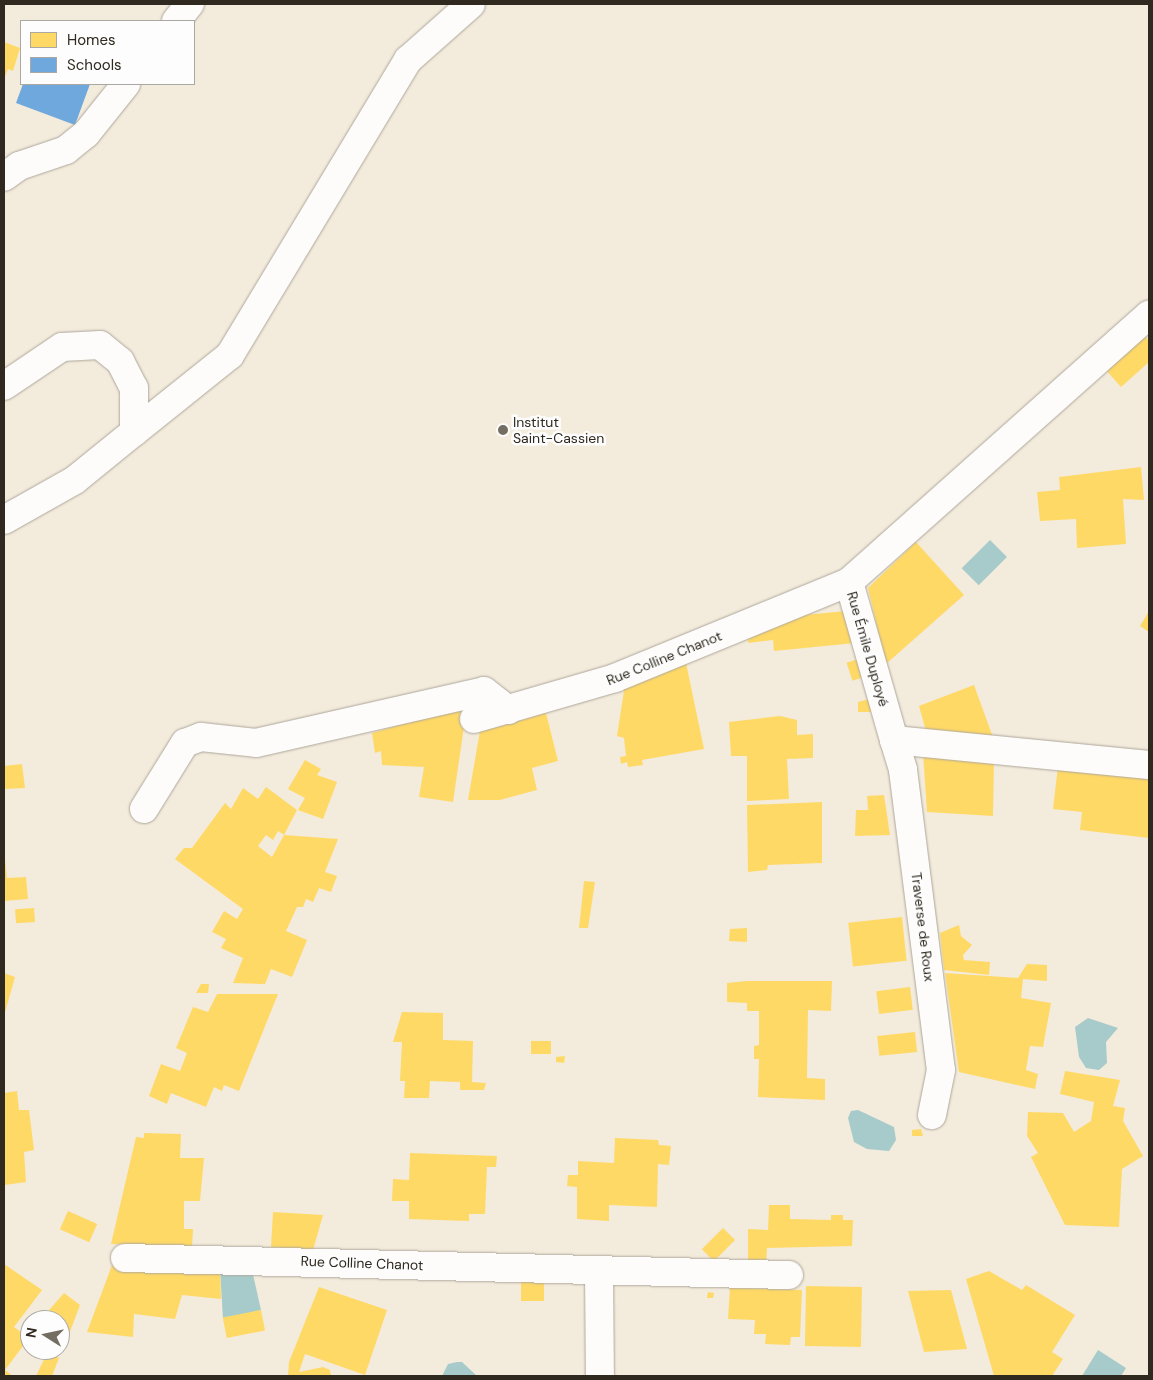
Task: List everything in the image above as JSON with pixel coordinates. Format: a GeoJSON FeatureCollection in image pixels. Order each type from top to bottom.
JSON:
{"type":"FeatureCollection","features":[{"type":"Feature","properties":{"kind":"street"},"geometry":{"type":"LineString","coordinates":[[177,20],[190,4]]}},
{"type":"Feature","properties":{"kind":"street"},"geometry":{"type":"LineString","coordinates":[[4,520],[75,480],[230,355],[408,60],[471,4]]}},
{"type":"Feature","properties":{"kind":"street"},"geometry":{"type":"LineString","coordinates":[[4,177],[19,166],[66,150],[86,134],[125,85]]}},
{"type":"Feature","properties":{"kind":"street","name":"Rue Émile Duployé"},"geometry":{"type":"LineString","coordinates":[[894,740],[849,582],[1149,315]]}},
{"type":"Feature","properties":{"kind":"street"},"geometry":{"type":"LineString","coordinates":[[4,386],[62,347],[100,345],[120,360],[134,388],[134,432]]}},
{"type":"Feature","properties":{"kind":"street","name":"Rue Colline Chanot"},"geometry":{"type":"LineString","coordinates":[[474,719],[615,678],[849,582]]}},
{"type":"Feature","properties":{"kind":"street"},"geometry":{"type":"LineString","coordinates":[[144,809],[185,743],[201,737],[256,744],[484,690],[508,710]]}},
{"type":"Feature","properties":{"kind":"street"},"geometry":{"type":"LineString","coordinates":[[894,740],[1149,766]]}},
{"type":"Feature","properties":{"kind":"street","name":"Traverse de Roux"},"geometry":{"type":"LineString","coordinates":[[894,740],[902,770],[941,1070],[932,1115]]}},
{"type":"Feature","properties":{"kind":"street","name":"Rue Colline Chanot"},"geometry":{"type":"LineString","coordinates":[[125,1258],[789,1276]]}},
{"type":"Feature","properties":{"kind":"street"},"geometry":{"type":"LineString","coordinates":[[599,1271],[600,1376]]}},
{"type":"Feature","properties":{"kind":"water"},"geometry":{"type":"Polygon","coordinates":[[[990,540],[1007,557],[979,585],[962,568],[990,540]]]}},
{"type":"Feature","properties":{"kind":"water"},"geometry":{"type":"Polygon","coordinates":[[[1088,1018],[1118,1028],[1106,1042],[1107,1063],[1099,1070],[1086,1068],[1079,1057],[1075,1027],[1088,1018]]]}},
{"type":"Feature","properties":{"kind":"water"},"geometry":{"type":"Polygon","coordinates":[[[858,1110],[894,1127],[896,1140],[889,1151],[867,1149],[854,1142],[848,1118],[851,1111],[858,1110]]]}},
{"type":"Feature","properties":{"kind":"water"},"geometry":{"type":"Polygon","coordinates":[[[220,1269],[252,1270],[261,1310],[223,1319],[220,1269]]]}},
{"type":"Feature","properties":{"kind":"water"},"geometry":{"type":"Polygon","coordinates":[[[1098,1350],[1126,1368],[1121,1376],[1082,1376],[1098,1350]]]}},
{"type":"Feature","properties":{"kind":"water"},"geometry":{"type":"Polygon","coordinates":[[[462,1362],[477,1376],[442,1376],[448,1364],[462,1362]]]}},
{"type":"Feature","properties":{"kind":"building: Homes"},"geometry":{"type":"Polygon","coordinates":[[[4,42],[20,48],[13,71],[8,69],[4,79],[4,42]]]}},
{"type":"Feature","properties":{"kind":"building: Homes"},"geometry":{"type":"Polygon","coordinates":[[[1144,335],[1149,341],[1149,362],[1121,387],[1105,369],[1144,335]]]}},
{"type":"Feature","properties":{"kind":"building: Homes"},"geometry":{"type":"Polygon","coordinates":[[[1141,467],[1144,500],[1123,499],[1126,544],[1077,548],[1076,519],[1040,521],[1037,492],[1060,490],[1059,477],[1141,467]]]}},
{"type":"Feature","properties":{"kind":"building: Homes"},"geometry":{"type":"Polygon","coordinates":[[[916,542],[964,595],[886,664],[868,588],[916,542]]]}},
{"type":"Feature","properties":{"kind":"building: Homes"},"geometry":{"type":"Polygon","coordinates":[[[846,611],[855,643],[774,651],[773,640],[748,643],[749,634],[794,616],[846,611]]]}},
{"type":"Feature","properties":{"kind":"building: Homes"},"geometry":{"type":"Polygon","coordinates":[[[1149,611],[1149,632],[1140,626],[1149,611]]]}},
{"type":"Feature","properties":{"kind":"building: Homes"},"geometry":{"type":"Polygon","coordinates":[[[858,659],[864,677],[852,681],[847,663],[858,659]]]}},
{"type":"Feature","properties":{"kind":"building: Homes"},"geometry":{"type":"Polygon","coordinates":[[[686,663],[704,749],[642,760],[643,765],[628,767],[627,762],[621,764],[620,757],[626,756],[624,738],[617,736],[625,684],[686,663]]]}},
{"type":"Feature","properties":{"kind":"building: Homes"},"geometry":{"type":"Polygon","coordinates":[[[974,685],[994,740],[926,731],[919,706],[974,685]]]}},
{"type":"Feature","properties":{"kind":"building: Homes"},"geometry":{"type":"Polygon","coordinates":[[[869,699],[872,712],[858,712],[858,702],[869,699]]]}},
{"type":"Feature","properties":{"kind":"building: Homes"},"geometry":{"type":"Polygon","coordinates":[[[467,706],[453,802],[419,797],[424,767],[382,765],[381,751],[375,753],[372,733],[467,706]]]}},
{"type":"Feature","properties":{"kind":"building: Homes"},"geometry":{"type":"Polygon","coordinates":[[[546,713],[558,761],[532,768],[537,790],[500,800],[468,800],[481,725],[492,722],[494,728],[546,713]]]}},
{"type":"Feature","properties":{"kind":"building: Homes"},"geometry":{"type":"Polygon","coordinates":[[[780,716],[797,720],[797,735],[813,734],[813,758],[787,759],[789,799],[747,801],[747,756],[731,756],[729,722],[780,716]]]}},
{"type":"Feature","properties":{"kind":"building: Homes"},"geometry":{"type":"Polygon","coordinates":[[[923,753],[994,759],[993,816],[927,812],[923,753]]]}},
{"type":"Feature","properties":{"kind":"building: Homes"},"geometry":{"type":"Polygon","coordinates":[[[305,760],[321,769],[317,775],[337,782],[323,819],[298,810],[305,798],[288,789],[305,760]]]}},
{"type":"Feature","properties":{"kind":"building: Homes"},"geometry":{"type":"Polygon","coordinates":[[[22,764],[25,788],[4,789],[4,766],[22,764]]]}},
{"type":"Feature","properties":{"kind":"building: Homes"},"geometry":{"type":"Polygon","coordinates":[[[1058,766],[1149,774],[1149,838],[1080,830],[1082,812],[1053,809],[1058,766]]]}},
{"type":"Feature","properties":{"kind":"building: Homes"},"geometry":{"type":"Polygon","coordinates":[[[266,787],[297,810],[284,835],[338,839],[325,872],[337,876],[331,892],[319,888],[313,902],[306,899],[303,907],[297,907],[286,931],[307,940],[292,977],[271,969],[265,984],[233,983],[243,958],[221,948],[226,939],[212,932],[224,911],[237,919],[243,909],[175,859],[184,848],[192,848],[225,803],[231,809],[243,788],[258,799],[266,787]],[[278,831],[273,840],[266,835],[258,846],[272,857],[284,835],[278,831]]]}},
{"type":"Feature","properties":{"kind":"building: Homes"},"geometry":{"type":"Polygon","coordinates":[[[884,795],[890,835],[855,836],[856,810],[868,810],[867,796],[884,795]]]}},
{"type":"Feature","properties":{"kind":"building: Homes"},"geometry":{"type":"Polygon","coordinates":[[[822,802],[822,863],[768,865],[767,870],[748,872],[747,805],[822,802]]]}},
{"type":"Feature","properties":{"kind":"building: Homes"},"geometry":{"type":"Polygon","coordinates":[[[4,851],[7,878],[26,877],[28,899],[4,901],[4,851]]]}},
{"type":"Feature","properties":{"kind":"building: Homes"},"geometry":{"type":"Polygon","coordinates":[[[584,881],[595,882],[588,928],[579,928],[584,881]]]}},
{"type":"Feature","properties":{"kind":"building: Homes"},"geometry":{"type":"Polygon","coordinates":[[[34,908],[35,922],[16,923],[15,909],[34,908]]]}},
{"type":"Feature","properties":{"kind":"building: Homes"},"geometry":{"type":"Polygon","coordinates":[[[902,917],[907,961],[853,966],[848,923],[902,917]]]}},
{"type":"Feature","properties":{"kind":"building: Homes"},"geometry":{"type":"Polygon","coordinates":[[[959,925],[961,936],[972,945],[963,955],[964,960],[990,962],[989,975],[944,970],[940,933],[959,925]]]}},
{"type":"Feature","properties":{"kind":"building: Homes"},"geometry":{"type":"Polygon","coordinates":[[[747,928],[747,942],[729,941],[730,929],[747,928]]]}},
{"type":"Feature","properties":{"kind":"building: Homes"},"geometry":{"type":"Polygon","coordinates":[[[1027,964],[1047,965],[1047,981],[1023,979],[1021,998],[1051,1003],[1043,1047],[1030,1046],[1026,1070],[1038,1074],[1035,1089],[959,1072],[945,973],[1018,978],[1027,964]]]}},
{"type":"Feature","properties":{"kind":"building: Homes"},"geometry":{"type":"Polygon","coordinates":[[[4,973],[15,977],[4,1016],[4,973]]]}},
{"type":"Feature","properties":{"kind":"building: Homes"},"geometry":{"type":"Polygon","coordinates":[[[747,981],[832,981],[831,1011],[808,1010],[807,1078],[825,1079],[825,1100],[758,1097],[759,1059],[754,1059],[754,1046],[759,1045],[759,1011],[747,1011],[747,1003],[727,1002],[727,983],[747,981]]]}},
{"type":"Feature","properties":{"kind":"building: Homes"},"geometry":{"type":"Polygon","coordinates":[[[201,984],[209,984],[208,993],[196,993],[201,984]]]}},
{"type":"Feature","properties":{"kind":"building: Homes"},"geometry":{"type":"Polygon","coordinates":[[[910,987],[913,1010],[879,1014],[876,991],[910,987]]]}},
{"type":"Feature","properties":{"kind":"building: Homes"},"geometry":{"type":"Polygon","coordinates":[[[217,994],[278,994],[239,1091],[224,1085],[222,1091],[214,1087],[206,1107],[171,1093],[167,1104],[149,1096],[161,1064],[180,1071],[187,1053],[176,1048],[193,1007],[208,1012],[217,994]]]}},
{"type":"Feature","properties":{"kind":"building: Homes"},"geometry":{"type":"Polygon","coordinates":[[[402,1012],[443,1013],[443,1040],[473,1041],[472,1082],[486,1083],[484,1090],[460,1090],[460,1082],[430,1081],[429,1098],[404,1098],[405,1081],[400,1081],[402,1042],[393,1042],[402,1012]]]}},
{"type":"Feature","properties":{"kind":"building: Homes"},"geometry":{"type":"Polygon","coordinates":[[[915,1032],[917,1052],[879,1056],[877,1036],[915,1032]]]}},
{"type":"Feature","properties":{"kind":"building: Homes"},"geometry":{"type":"Polygon","coordinates":[[[531,1041],[551,1041],[551,1054],[531,1054],[531,1041]]]}},
{"type":"Feature","properties":{"kind":"building: Homes"},"geometry":{"type":"Polygon","coordinates":[[[565,1056],[564,1063],[556,1062],[556,1057],[565,1056]]]}},
{"type":"Feature","properties":{"kind":"building: Homes"},"geometry":{"type":"Polygon","coordinates":[[[1065,1071],[1120,1080],[1113,1106],[1125,1108],[1123,1121],[1143,1156],[1122,1169],[1119,1227],[1065,1225],[1031,1157],[1038,1153],[1027,1136],[1028,1112],[1063,1113],[1074,1132],[1091,1121],[1094,1102],[1060,1094],[1065,1071]]]}},
{"type":"Feature","properties":{"kind":"building: Homes"},"geometry":{"type":"Polygon","coordinates":[[[17,1091],[19,1110],[29,1110],[34,1150],[24,1152],[26,1182],[4,1185],[4,1093],[17,1091]]]}},
{"type":"Feature","properties":{"kind":"building: Homes"},"geometry":{"type":"Polygon","coordinates":[[[921,1129],[923,1136],[912,1136],[912,1130],[921,1129]]]}},
{"type":"Feature","properties":{"kind":"building: Homes"},"geometry":{"type":"Polygon","coordinates":[[[144,1133],[181,1134],[180,1158],[204,1158],[200,1201],[184,1201],[184,1229],[193,1229],[192,1247],[111,1244],[136,1137],[144,1138],[144,1133]]]}},
{"type":"Feature","properties":{"kind":"building: Homes"},"geometry":{"type":"Polygon","coordinates":[[[615,1138],[658,1140],[659,1145],[671,1146],[669,1165],[658,1164],[657,1207],[609,1205],[609,1221],[577,1219],[577,1187],[567,1186],[568,1175],[578,1175],[578,1161],[614,1163],[615,1138]]]}},
{"type":"Feature","properties":{"kind":"building: Homes"},"geometry":{"type":"Polygon","coordinates":[[[410,1153],[497,1156],[496,1167],[487,1167],[485,1214],[469,1214],[469,1221],[409,1219],[409,1201],[392,1201],[393,1179],[409,1180],[410,1153]]]}},
{"type":"Feature","properties":{"kind":"building: Homes"},"geometry":{"type":"Polygon","coordinates":[[[769,1205],[790,1205],[790,1219],[831,1220],[831,1215],[843,1215],[843,1220],[853,1220],[852,1246],[767,1248],[766,1265],[748,1265],[748,1229],[768,1230],[769,1205]]]}},
{"type":"Feature","properties":{"kind":"building: Homes"},"geometry":{"type":"Polygon","coordinates":[[[68,1211],[97,1224],[89,1242],[60,1229],[68,1211]]]}},
{"type":"Feature","properties":{"kind":"building: Homes"},"geometry":{"type":"Polygon","coordinates":[[[273,1212],[323,1215],[313,1250],[271,1247],[273,1212]]]}},
{"type":"Feature","properties":{"kind":"building: Homes"},"geometry":{"type":"Polygon","coordinates":[[[723,1228],[735,1240],[714,1261],[702,1249],[723,1228]]]}},
{"type":"Feature","properties":{"kind":"building: Homes"},"geometry":{"type":"Polygon","coordinates":[[[4,1264],[42,1290],[27,1310],[20,1310],[20,1319],[14,1327],[20,1331],[20,1350],[5,1370],[13,1376],[4,1376],[4,1264]]]}},
{"type":"Feature","properties":{"kind":"building: Homes"},"geometry":{"type":"Polygon","coordinates":[[[112,1265],[220,1269],[221,1299],[182,1295],[175,1319],[134,1314],[133,1337],[87,1332],[112,1265]]]}},
{"type":"Feature","properties":{"kind":"building: Homes"},"geometry":{"type":"Polygon","coordinates":[[[989,1271],[1022,1290],[1026,1285],[1075,1315],[1052,1352],[1063,1359],[1052,1376],[994,1376],[966,1279],[989,1271]]]}},
{"type":"Feature","properties":{"kind":"building: Homes"},"geometry":{"type":"Polygon","coordinates":[[[521,1277],[544,1277],[544,1301],[521,1301],[521,1277]]]}},
{"type":"Feature","properties":{"kind":"building: Homes"},"geometry":{"type":"Polygon","coordinates":[[[806,1286],[862,1287],[861,1347],[805,1346],[806,1286]]]}},
{"type":"Feature","properties":{"kind":"building: Homes"},"geometry":{"type":"Polygon","coordinates":[[[319,1287],[387,1310],[365,1375],[305,1354],[299,1372],[323,1367],[330,1370],[331,1376],[288,1376],[289,1362],[319,1287]]]}},
{"type":"Feature","properties":{"kind":"building: Homes"},"geometry":{"type":"Polygon","coordinates":[[[730,1288],[802,1290],[800,1337],[791,1337],[790,1345],[765,1344],[766,1334],[754,1334],[755,1320],[728,1319],[730,1288]]]}},
{"type":"Feature","properties":{"kind":"building: Homes"},"geometry":{"type":"Polygon","coordinates":[[[951,1290],[967,1349],[924,1352],[908,1291],[951,1290]]]}},
{"type":"Feature","properties":{"kind":"building: Homes"},"geometry":{"type":"Polygon","coordinates":[[[708,1292],[714,1293],[713,1298],[707,1298],[708,1292]]]}},
{"type":"Feature","properties":{"kind":"building: Homes"},"geometry":{"type":"Polygon","coordinates":[[[64,1293],[80,1305],[70,1332],[70,1310],[49,1310],[64,1293]]]}},
{"type":"Feature","properties":{"kind":"building: Homes"},"geometry":{"type":"Polygon","coordinates":[[[261,1310],[265,1331],[227,1338],[223,1317],[261,1310]]]}},
{"type":"Feature","properties":{"kind":"building: Homes"},"geometry":{"type":"Polygon","coordinates":[[[44,1360],[58,1360],[52,1376],[36,1376],[44,1360]]]}},
{"type":"Feature","properties":{"kind":"building: Schools"},"geometry":{"type":"Polygon","coordinates":[[[23,85],[90,85],[75,125],[16,103],[23,85]]]}},
{"type":"Feature","properties":{"kind":"place","name":"Institut Saint-Cassien"},"geometry":{"type":"Point","coordinates":[503,430]}}]}
